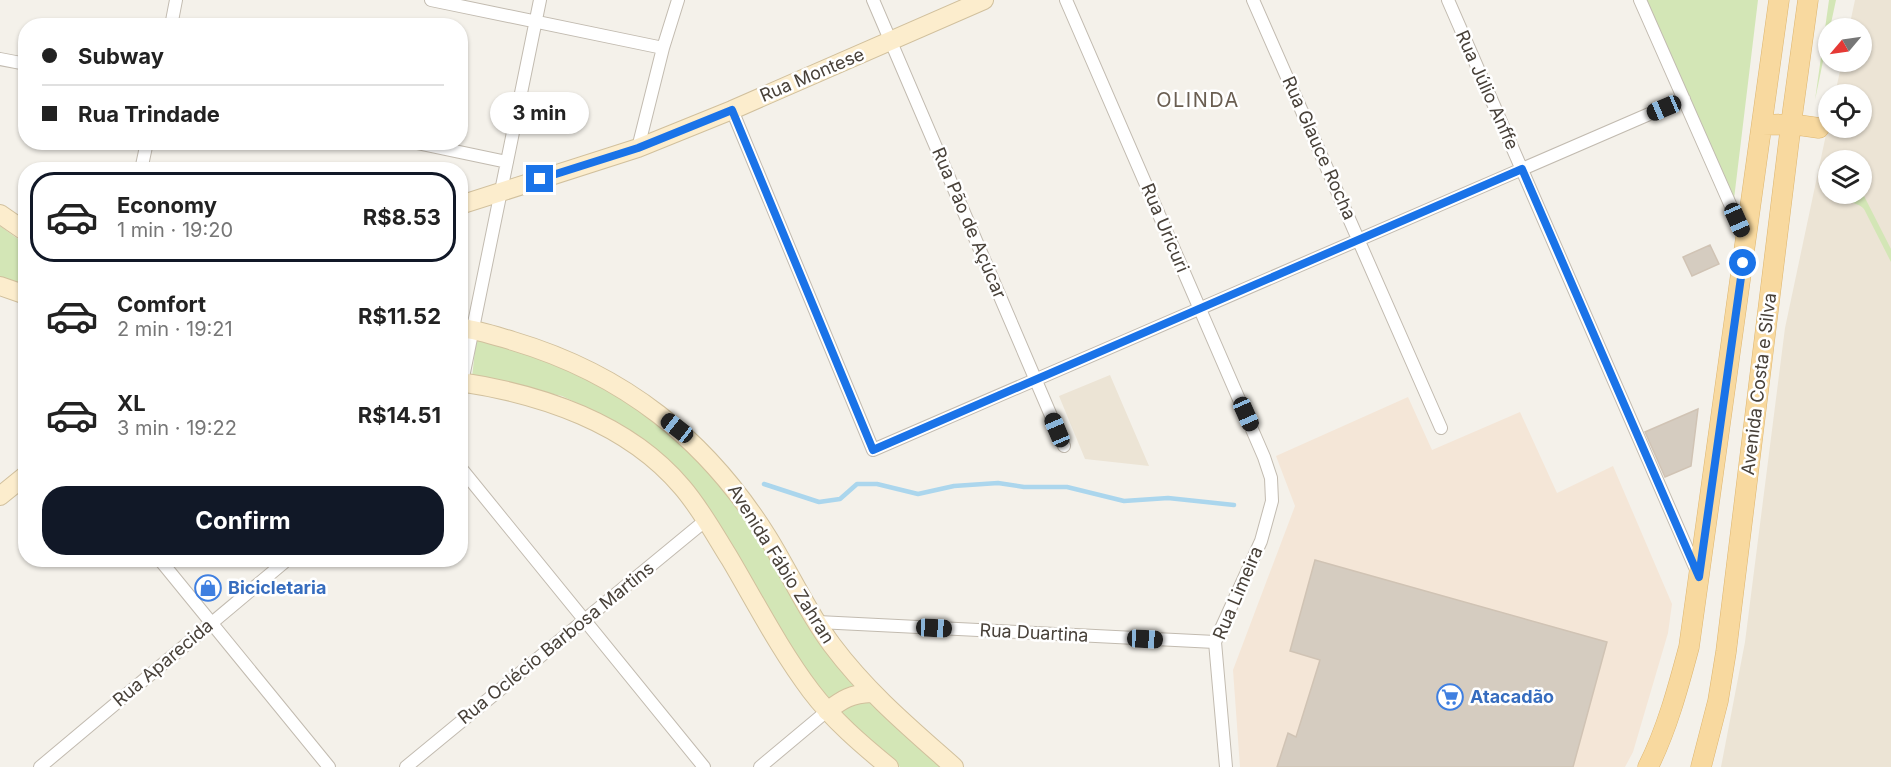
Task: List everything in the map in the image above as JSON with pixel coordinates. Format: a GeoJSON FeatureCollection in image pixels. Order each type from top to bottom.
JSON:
{"type":"FeatureCollection","features":[{"type":"Feature","properties":{"kind":"main road","name":"Rua Montese"},"geometry":{"type":"LineString","coordinates":[[468,202],[638,148],[732,110],[984,0]]}},
{"type":"Feature","properties":{"kind":"main road","name":"Avenida Costa e Silva"},"geometry":{"type":"LineString","coordinates":[[1648,767],[1659,744],[1677,692],[1689,647],[1779,0]]}},
{"type":"Feature","properties":{"kind":"main road","name":"Avenida Costa e Silva"},"geometry":{"type":"LineString","coordinates":[[1701,767],[1718,701],[1726,652],[1808,0]]}},
{"type":"Feature","properties":{"kind":"main road"},"geometry":{"type":"LineString","coordinates":[[1762,125],[1791,124],[1818,128]]}},
{"type":"Feature","properties":{"kind":"main road"},"geometry":{"type":"LineString","coordinates":[[0,214],[18,226]]}},
{"type":"Feature","properties":{"kind":"main road"},"geometry":{"type":"LineString","coordinates":[[0,285],[18,292]]}},
{"type":"Feature","properties":{"kind":"main road","name":"Avenida Fábio Zahran"},"geometry":{"type":"LineString","coordinates":[[468,329],[534,348],[610,381],[649,406],[677,428],[726,478],[766,535],[831,644],[871,693],[954,767]]}},
{"type":"Feature","properties":{"kind":"main road"},"geometry":{"type":"LineString","coordinates":[[468,385],[490,387],[559,405],[612,429],[661,465],[682,487],[706,520],[776,639],[811,691],[856,740],[889,767]]}},
{"type":"Feature","properties":{"kind":"main road"},"geometry":{"type":"LineString","coordinates":[[0,495],[18,481]]}},
{"type":"Feature","properties":{"kind":"main road"},"geometry":{"type":"LineString","coordinates":[[827,711],[847,697],[871,693]]}},
{"type":"Feature","properties":{"kind":"street"},"geometry":{"type":"LineString","coordinates":[[173,18],[176,0]]}},
{"type":"Feature","properties":{"kind":"street"},"geometry":{"type":"LineString","coordinates":[[431,0],[663,48]]}},
{"type":"Feature","properties":{"kind":"street"},"geometry":{"type":"LineString","coordinates":[[468,325],[501,192],[540,0]]}},
{"type":"Feature","properties":{"kind":"street"},"geometry":{"type":"LineString","coordinates":[[638,148],[663,48],[678,0]]}},
{"type":"Feature","properties":{"kind":"street","name":"Rua Pão de Açúcar"},"geometry":{"type":"LineString","coordinates":[[873,0],[1064,446]]}},
{"type":"Feature","properties":{"kind":"street","name":"Rua Uricuri"},"geometry":{"type":"LineString","coordinates":[[1066,0],[1264,457]]}},
{"type":"Feature","properties":{"kind":"street","name":"Rua Glauce Rocha"},"geometry":{"type":"LineString","coordinates":[[1253,0],[1441,428]]}},
{"type":"Feature","properties":{"kind":"street","name":"Rua Júlio Anffe"},"geometry":{"type":"LineString","coordinates":[[1448,0],[1699,577]]}},
{"type":"Feature","properties":{"kind":"street"},"geometry":{"type":"LineString","coordinates":[[1640,0],[1746,240]]}},
{"type":"Feature","properties":{"kind":"street"},"geometry":{"type":"LineString","coordinates":[[0,59],[18,62]]}},
{"type":"Feature","properties":{"kind":"street"},"geometry":{"type":"LineString","coordinates":[[732,110],[873,450],[1684,99]]}},
{"type":"Feature","properties":{"kind":"street"},"geometry":{"type":"LineString","coordinates":[[450,150],[507,162]]}},
{"type":"Feature","properties":{"kind":"street","name":"Rua Limeira"},"geometry":{"type":"LineString","coordinates":[[1226,767],[1215,642],[1261,541],[1272,501],[1271,478],[1264,457]]}},
{"type":"Feature","properties":{"kind":"street"},"geometry":{"type":"LineString","coordinates":[[468,478],[705,767]]}},
{"type":"Feature","properties":{"kind":"street","name":"Rua Oclécio Barbosa Martins"},"geometry":{"type":"LineString","coordinates":[[406,767],[706,520]]}},
{"type":"Feature","properties":{"kind":"street"},"geometry":{"type":"LineString","coordinates":[[166,567],[330,767]]}},
{"type":"Feature","properties":{"kind":"street","name":"Rua Aparecida"},"geometry":{"type":"LineString","coordinates":[[40,767],[279,567]]}},
{"type":"Feature","properties":{"kind":"street","name":"Rua Duartina"},"geometry":{"type":"LineString","coordinates":[[818,622],[1215,642]]}},
{"type":"Feature","properties":{"kind":"street"},"geometry":{"type":"LineString","coordinates":[[760,767],[827,711]]}},
{"type":"Feature","properties":{"kind":"shaded area"},"geometry":{"type":"Polygon","coordinates":[[[1855,0],[1891,0],[1891,767],[1721,767],[1745,642],[1785,328],[1818,172],[1818,204],[1872,204],[1872,150],[1823,150],[1825,138],[1872,138],[1872,84],[1837,84],[1840,72],[1872,72],[1872,18],[1851,18],[1855,0]]]}},
{"type":"Feature","properties":{"kind":"shaded area"},"geometry":{"type":"Polygon","coordinates":[[[1110,375],[1149,466],[1085,459],[1059,396],[1110,375]]]}},
{"type":"Feature","properties":{"kind":"shaded area"},"geometry":{"type":"Polygon","coordinates":[[[1408,397],[1432,450],[1520,412],[1557,493],[1613,466],[1672,604],[1668,633],[1633,752],[1625,767],[1240,767],[1233,670],[1295,506],[1276,456],[1408,397]]]}},
{"type":"Feature","properties":{"kind":"green space"},"geometry":{"type":"Polygon","coordinates":[[[1647,0],[1758,0],[1734,199],[1647,0]]]}},
{"type":"Feature","properties":{"kind":"green space"},"geometry":{"type":"Polygon","coordinates":[[[1829,0],[1836,0],[1832,18],[1826,18],[1829,0]]]}},
{"type":"Feature","properties":{"kind":"green space"},"geometry":{"type":"Polygon","coordinates":[[[1819,72],[1821,72],[1818,84],[1815,100],[1819,72]]]}},
{"type":"Feature","properties":{"kind":"green space"},"geometry":{"type":"Polygon","coordinates":[[[1857,204],[1868,204],[1891,249],[1891,262],[1864,209],[1857,204]]]}},
{"type":"Feature","properties":{"kind":"green space"},"geometry":{"type":"Polygon","coordinates":[[[0,226],[18,239],[18,285],[0,279],[0,226]]]}},
{"type":"Feature","properties":{"kind":"green space"},"geometry":{"type":"Polygon","coordinates":[[[476,340],[530,352],[572,369],[645,408],[722,482],[760,537],[813,626],[946,767],[900,767],[863,737],[817,690],[665,460],[619,423],[562,396],[472,378],[476,340]]]}},
{"type":"Feature","properties":{"kind":"building"},"geometry":{"type":"Polygon","coordinates":[[[1710,245],[1719,264],[1692,276],[1683,257],[1710,245]]]}},
{"type":"Feature","properties":{"kind":"building"},"geometry":{"type":"Polygon","coordinates":[[[1698,409],[1691,466],[1665,477],[1645,432],[1698,409]]]}},
{"type":"Feature","properties":{"kind":"building","name":"Atacadão"},"geometry":{"type":"Polygon","coordinates":[[[1315,560],[1607,642],[1573,767],[1277,767],[1288,733],[1296,737],[1320,660],[1290,651],[1315,560]]]}},
{"type":"Feature","properties":{"kind":"waterway"},"geometry":{"type":"LineString","coordinates":[[764,484],[819,502],[840,499],[857,484],[877,484],[918,494],[954,486],[998,483],[1024,487],[1067,487],[1124,501],[1168,498],[1234,505]]}},
{"type":"Feature","properties":{"kind":"place","name":"Bicicletaria"},"geometry":{"type":"Point","coordinates":[208,588]}},
{"type":"Feature","properties":{"kind":"place","name":"Atacadão"},"geometry":{"type":"Point","coordinates":[1450,697]}},
{"type":"Feature","properties":{"kind":"district","name":"OLINDA"},"geometry":{"type":"Point","coordinates":[1198,100]}},
{"type":"Feature","properties":{"kind":"route"},"geometry":{"type":"LineString","coordinates":[[540,179],[638,148],[732,110],[873,450],[1522,169],[1699,577],[1743,263]]}}]}
